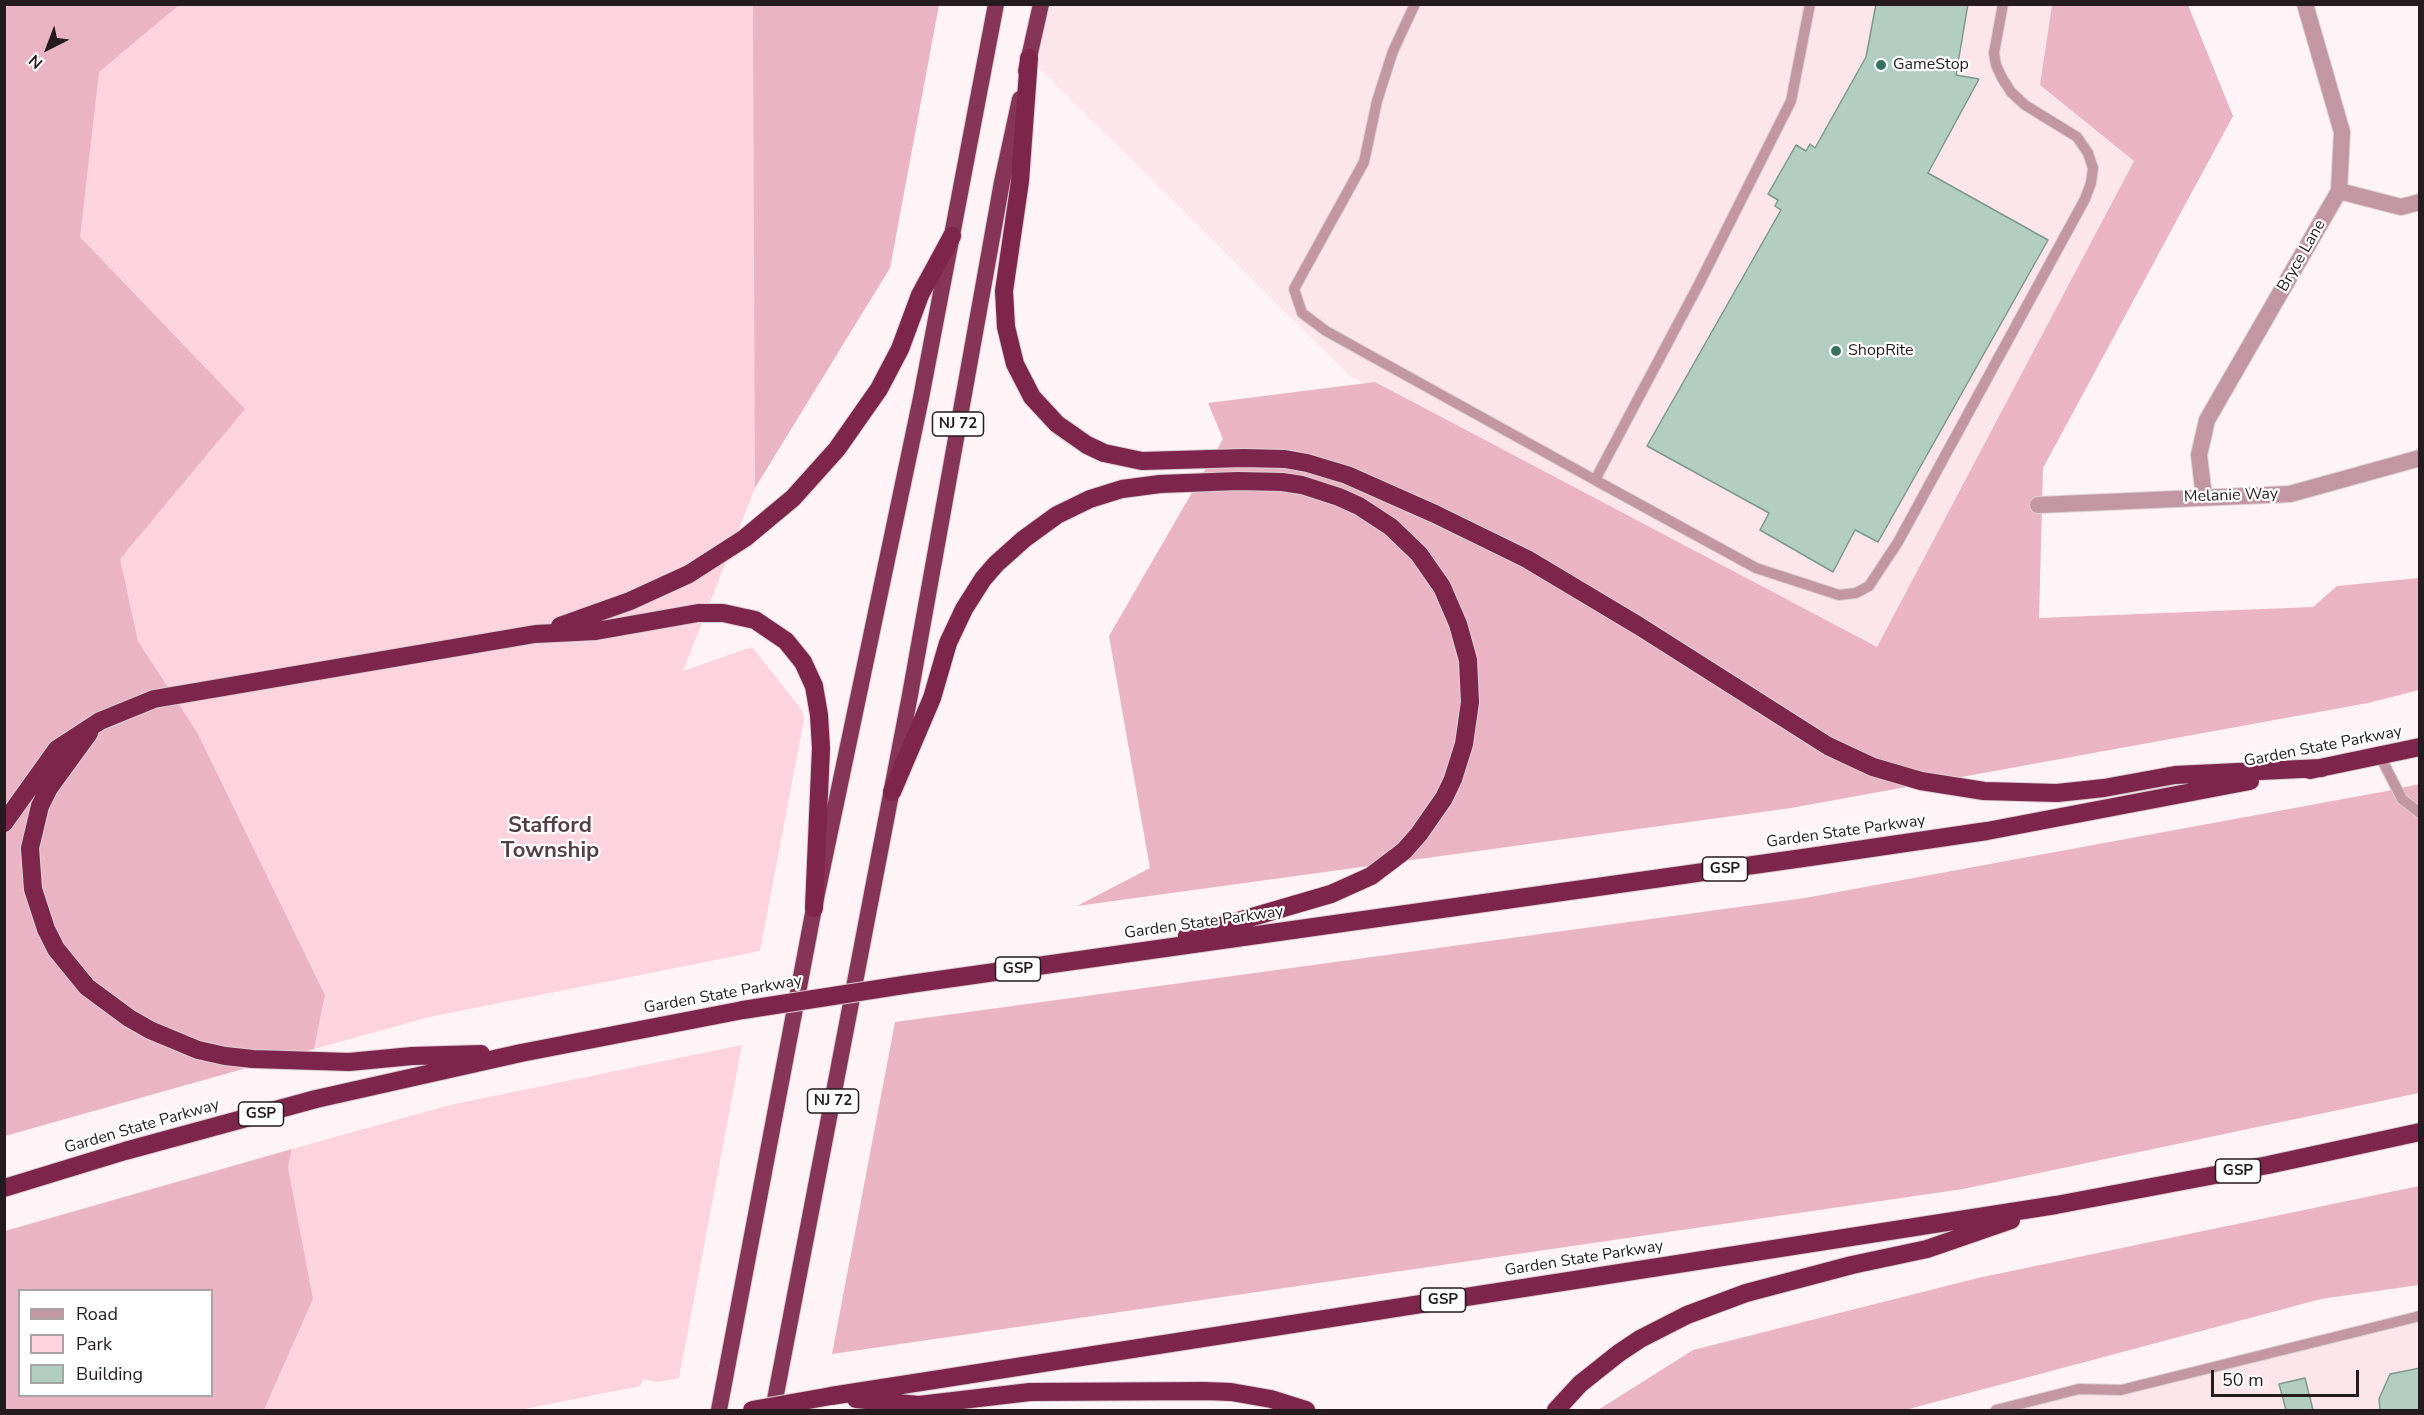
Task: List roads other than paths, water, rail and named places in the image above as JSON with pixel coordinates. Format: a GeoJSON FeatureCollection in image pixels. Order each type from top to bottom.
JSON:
{"type":"FeatureCollection","features":[{"type":"Feature","properties":{"kind":"highway","name":"NJ 72"},"geometry":{"type":"LineString","coordinates":[[719,1410],[814,908],[921,398],[996,4]]}},
{"type":"Feature","properties":{"kind":"highway","name":"NJ 72"},"geometry":{"type":"LineString","coordinates":[[773,1410],[892,792],[1002,182],[1041,4]]}},
{"type":"Feature","properties":{"kind":"highway"},"geometry":{"type":"LineString","coordinates":[[1029,58],[1020,181],[1004,291],[1006,327],[1015,364],[1032,397],[1057,424],[1087,445],[1104,453],[1142,461],[1285,459],[1347,475],[1436,514],[1545,569],[1828,746],[1873,767],[1921,781],[1984,791],[2057,793],[2104,788],[2175,775],[2322,768]]}},
{"type":"Feature","properties":{"kind":"highway"},"geometry":{"type":"LineString","coordinates":[[535,634],[630,601],[689,574],[745,538],[793,498],[837,449],[879,389],[900,349],[920,295],[952,236]]}},
{"type":"Feature","properties":{"kind":"highway"},"geometry":{"type":"LineString","coordinates":[[892,792],[932,698],[948,643],[964,609],[983,579],[996,564],[1024,539],[1057,515],[1090,499],[1122,489],[1160,484],[1238,481],[1302,485],[1339,497],[1376,515],[1404,538],[1432,571],[1450,604],[1464,642],[1470,679],[1468,726],[1460,761],[1444,798],[1404,851],[1371,876],[1353,885],[1320,897],[1126,954]]}},
{"type":"Feature","properties":{"kind":"highway"},"geometry":{"type":"LineString","coordinates":[[4,824],[57,749],[100,721],[136,704],[171,695],[535,634],[596,631],[698,613],[723,613],[755,621],[786,641],[809,674],[819,715],[821,748],[814,908]]}},
{"type":"Feature","properties":{"kind":"highway"},"geometry":{"type":"LineString","coordinates":[[100,721],[58,773],[40,807],[30,848],[30,868],[38,909],[56,949],[87,987],[129,1018],[171,1040],[198,1050],[243,1058],[349,1062],[412,1056],[522,1053]]}},
{"type":"Feature","properties":{"kind":"highway","name":"Garden State Parkway"},"geometry":{"type":"LineString","coordinates":[[4,1188],[125,1151],[316,1099],[522,1053],[743,1010],[910,984],[1987,831],[2322,768],[2420,747]]}},
{"type":"Feature","properties":{"kind":"highway","name":"Garden State Parkway"},"geometry":{"type":"LineString","coordinates":[[752,1410],[2056,1205],[2256,1168],[2420,1132]]}},
{"type":"Feature","properties":{"kind":"highway"},"geometry":{"type":"LineString","coordinates":[[1556,1410],[1580,1384],[1619,1353],[1640,1338],[1687,1315],[1776,1284],[1927,1249],[2056,1205]]}},
{"type":"Feature","properties":{"kind":"highway"},"geometry":{"type":"LineString","coordinates":[[831,1396],[919,1405],[1030,1392],[1205,1391],[1231,1392],[1271,1399],[1306,1410]]}},
{"type":"Feature","properties":{"kind":"street","name":"Bryce Lane"},"geometry":{"type":"LineString","coordinates":[[2204,497],[2199,455],[2207,420],[2339,190],[2342,132],[2305,4]]}},
{"type":"Feature","properties":{"kind":"street"},"geometry":{"type":"LineString","coordinates":[[2339,190],[2401,207],[2420,202]]}},
{"type":"Feature","properties":{"kind":"street","name":"Melanie Way"},"geometry":{"type":"LineString","coordinates":[[2038,505],[2290,494],[2420,458]]}},
{"type":"Feature","properties":{"kind":"lane"},"geometry":{"type":"LineString","coordinates":[[1415,4],[1390,61],[1377,101],[1364,162],[1294,289],[1302,313],[1326,331],[1756,568],[1839,595],[1856,593],[1869,586],[1909,521],[2085,199],[2091,183],[2093,168],[2088,153],[2077,138],[2025,105],[2011,92],[2002,78],[1994,53],[2003,4]]}},
{"type":"Feature","properties":{"kind":"lane"},"geometry":{"type":"LineString","coordinates":[[1595,480],[1700,282],[1791,101],[1810,4]]}},
{"type":"Feature","properties":{"kind":"lane"},"geometry":{"type":"LineString","coordinates":[[2380,756],[2402,799],[2420,813]]}},
{"type":"Feature","properties":{"kind":"lane"},"geometry":{"type":"LineString","coordinates":[[1996,1410],[2079,1389],[2121,1390],[2420,1316]]}},
{"type":"Feature","properties":{"kind":"place","name":"GameStop"},"geometry":{"type":"Point","coordinates":[1881,65]}},
{"type":"Feature","properties":{"kind":"place","name":"ShopRite"},"geometry":{"type":"Point","coordinates":[1836,351]}},
{"type":"Feature","properties":{"kind":"district","name":"Stafford Township"},"geometry":{"type":"Point","coordinates":[550,840]}}]}
